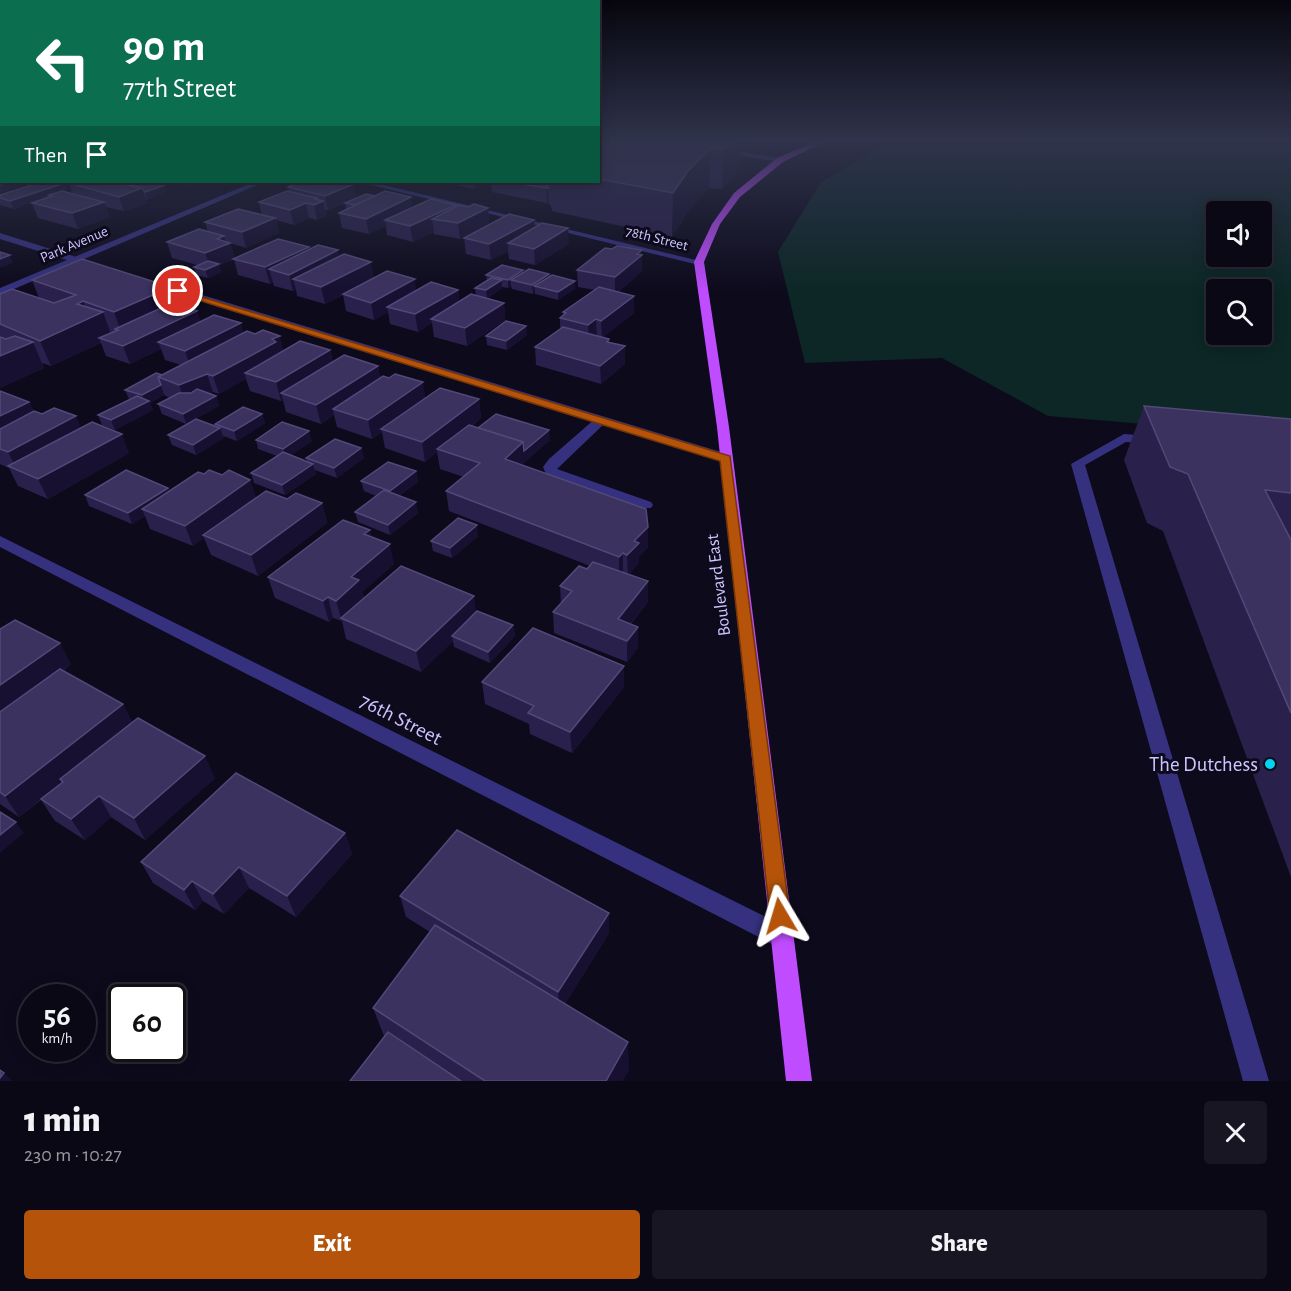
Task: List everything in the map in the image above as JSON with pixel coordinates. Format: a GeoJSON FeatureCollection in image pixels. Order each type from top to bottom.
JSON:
{"type":"FeatureCollection","features":[{"type":"Feature","properties":{"kind":"main road"},"geometry":{"type":"LineString","coordinates":[[699,262],[716,224],[741,191]]}},
{"type":"Feature","properties":{"kind":"main road","name":"Boulevard East"},"geometry":{"type":"LineString","coordinates":[[699,262],[723,427],[799,1081]]}},
{"type":"Feature","properties":{"kind":"street","name":"Park Avenue"},"geometry":{"type":"LineString","coordinates":[[0,292],[238,191]]}},
{"type":"Feature","properties":{"kind":"street","name":"78th Street"},"geometry":{"type":"LineString","coordinates":[[403,191],[699,262]]}},
{"type":"Feature","properties":{"kind":"street"},"geometry":{"type":"LineString","coordinates":[[0,236],[103,268]]}},
{"type":"Feature","properties":{"kind":"street"},"geometry":{"type":"LineString","coordinates":[[135,278],[726,458]]}},
{"type":"Feature","properties":{"kind":"street"},"geometry":{"type":"LineString","coordinates":[[600,421],[554,462],[550,467],[551,471],[646,505]]}},
{"type":"Feature","properties":{"kind":"street"},"geometry":{"type":"LineString","coordinates":[[1172,441],[1124,438],[1078,464],[1256,1081]]}},
{"type":"Feature","properties":{"kind":"street","name":"76th Street"},"geometry":{"type":"LineString","coordinates":[[0,541],[782,937]]}},
{"type":"Feature","properties":{"kind":"green space"},"geometry":{"type":"Polygon","coordinates":[[[815,191],[1291,191],[1291,436],[1048,416],[942,358],[805,363],[778,252],[815,191]]]}},
{"type":"Feature","properties":{"kind":"building"},"geometry":{"type":"Polygon","coordinates":[[[11,191],[39,191],[10,201],[0,198],[0,195],[11,191]]]}},
{"type":"Feature","properties":{"kind":"building"},"geometry":{"type":"Polygon","coordinates":[[[64,191],[104,202],[72,213],[32,203],[52,196],[49,195],[64,191]]]}},
{"type":"Feature","properties":{"kind":"building"},"geometry":{"type":"Polygon","coordinates":[[[99,191],[133,191],[119,197],[99,191]]]}},
{"type":"Feature","properties":{"kind":"building"},"geometry":{"type":"Polygon","coordinates":[[[286,191],[323,201],[314,205],[306,203],[290,210],[259,202],[286,191]]]}},
{"type":"Feature","properties":{"kind":"building"},"geometry":{"type":"Polygon","coordinates":[[[306,191],[336,191],[325,196],[306,191]]]}},
{"type":"Feature","properties":{"kind":"building"},"geometry":{"type":"Polygon","coordinates":[[[384,191],[411,197],[366,219],[339,213],[384,191]]]}},
{"type":"Feature","properties":{"kind":"building"},"geometry":{"type":"Polygon","coordinates":[[[366,194],[375,196],[355,205],[345,203],[366,194]]]}},
{"type":"Feature","properties":{"kind":"building"},"geometry":{"type":"Polygon","coordinates":[[[431,199],[456,205],[410,226],[385,220],[431,199]]]}},
{"type":"Feature","properties":{"kind":"building"},"geometry":{"type":"Polygon","coordinates":[[[474,204],[488,208],[458,223],[432,219],[459,205],[468,207],[474,204]]]}},
{"type":"Feature","properties":{"kind":"building"},"geometry":{"type":"Polygon","coordinates":[[[238,209],[275,218],[242,232],[205,222],[238,209]]]}},
{"type":"Feature","properties":{"kind":"building"},"geometry":{"type":"Polygon","coordinates":[[[509,214],[534,220],[489,244],[464,238],[509,214]]]}},
{"type":"Feature","properties":{"kind":"building"},"geometry":{"type":"Polygon","coordinates":[[[542,223],[568,228],[534,249],[508,243],[542,223]]]}},
{"type":"Feature","properties":{"kind":"building"},"geometry":{"type":"Polygon","coordinates":[[[199,229],[224,236],[217,239],[230,243],[205,253],[167,242],[199,229]]]}},
{"type":"Feature","properties":{"kind":"building"},"geometry":{"type":"Polygon","coordinates":[[[278,239],[309,247],[265,267],[233,259],[278,239]]]}},
{"type":"Feature","properties":{"kind":"building"},"geometry":{"type":"Polygon","coordinates":[[[318,245],[338,250],[289,275],[269,269],[318,245]]]}},
{"type":"Feature","properties":{"kind":"building"},"geometry":{"type":"Polygon","coordinates":[[[617,246],[642,250],[637,254],[642,255],[615,277],[577,270],[605,248],[612,249],[617,246]]]}},
{"type":"Feature","properties":{"kind":"building"},"geometry":{"type":"Polygon","coordinates":[[[0,252],[10,255],[0,259],[0,252]]]}},
{"type":"Feature","properties":{"kind":"building"},"geometry":{"type":"Polygon","coordinates":[[[344,254],[371,262],[321,287],[293,279],[344,254]]]}},
{"type":"Feature","properties":{"kind":"building"},"geometry":{"type":"Polygon","coordinates":[[[82,259],[171,287],[114,312],[83,301],[77,304],[103,312],[40,341],[0,324],[0,294],[12,289],[54,303],[76,295],[32,280],[82,259]]]}},
{"type":"Feature","properties":{"kind":"building"},"geometry":{"type":"Polygon","coordinates":[[[208,261],[219,264],[205,270],[194,267],[208,261]]]}},
{"type":"Feature","properties":{"kind":"building"},"geometry":{"type":"Polygon","coordinates":[[[502,265],[523,270],[508,280],[486,275],[502,265]]]}},
{"type":"Feature","properties":{"kind":"building"},"geometry":{"type":"Polygon","coordinates":[[[529,269],[549,274],[532,285],[511,280],[529,269]]]}},
{"type":"Feature","properties":{"kind":"building"},"geometry":{"type":"Polygon","coordinates":[[[387,271],[415,279],[371,303],[343,294],[387,271]]]}},
{"type":"Feature","properties":{"kind":"building"},"geometry":{"type":"Polygon","coordinates":[[[552,275],[575,281],[558,292],[534,286],[552,275]]]}},
{"type":"Feature","properties":{"kind":"building"},"geometry":{"type":"Polygon","coordinates":[[[491,278],[502,280],[486,290],[475,288],[491,278]]]}},
{"type":"Feature","properties":{"kind":"building"},"geometry":{"type":"Polygon","coordinates":[[[431,282],[458,290],[415,314],[387,307],[431,282]]]}},
{"type":"Feature","properties":{"kind":"building"},"geometry":{"type":"Polygon","coordinates":[[[599,287],[634,296],[601,321],[596,319],[588,325],[560,318],[566,313],[563,312],[599,287]]]}},
{"type":"Feature","properties":{"kind":"building"},"geometry":{"type":"Polygon","coordinates":[[[471,294],[504,303],[465,328],[431,319],[471,294]]]}},
{"type":"Feature","properties":{"kind":"building"},"geometry":{"type":"Polygon","coordinates":[[[172,303],[197,311],[123,346],[99,338],[118,330],[115,329],[172,303]]]}},
{"type":"Feature","properties":{"kind":"building"},"geometry":{"type":"Polygon","coordinates":[[[214,315],[241,323],[185,351],[158,342],[214,315]]]}},
{"type":"Feature","properties":{"kind":"building"},"geometry":{"type":"Polygon","coordinates":[[[506,321],[526,326],[506,341],[486,336],[506,321]]]}},
{"type":"Feature","properties":{"kind":"building"},"geometry":{"type":"Polygon","coordinates":[[[563,327],[609,339],[607,342],[625,346],[600,366],[535,347],[563,327]]]}},
{"type":"Feature","properties":{"kind":"building"},"geometry":{"type":"Polygon","coordinates":[[[263,330],[280,336],[272,339],[276,342],[213,376],[207,374],[179,385],[158,377],[247,331],[255,334],[263,330]]]}},
{"type":"Feature","properties":{"kind":"building"},"geometry":{"type":"Polygon","coordinates":[[[15,336],[33,342],[0,356],[0,337],[6,339],[15,336]]]}},
{"type":"Feature","properties":{"kind":"building"},"geometry":{"type":"Polygon","coordinates":[[[300,341],[330,350],[276,382],[245,373],[300,341]]]}},
{"type":"Feature","properties":{"kind":"building"},"geometry":{"type":"Polygon","coordinates":[[[344,355],[378,366],[316,405],[281,393],[344,355]]]}},
{"type":"Feature","properties":{"kind":"building"},"geometry":{"type":"Polygon","coordinates":[[[156,373],[162,375],[158,377],[161,385],[142,395],[125,390],[156,373]]]}},
{"type":"Feature","properties":{"kind":"building"},"geometry":{"type":"Polygon","coordinates":[[[395,374],[423,382],[368,420],[333,409],[383,376],[389,378],[395,374]]]}},
{"type":"Feature","properties":{"kind":"building"},"geometry":{"type":"Polygon","coordinates":[[[440,388],[479,399],[422,442],[381,429],[440,388]]]}},
{"type":"Feature","properties":{"kind":"building"},"geometry":{"type":"Polygon","coordinates":[[[197,389],[216,396],[183,414],[158,404],[179,393],[191,393],[197,389]]]}},
{"type":"Feature","properties":{"kind":"building"},"geometry":{"type":"Polygon","coordinates":[[[0,391],[29,402],[0,416],[0,391]]]}},
{"type":"Feature","properties":{"kind":"building"},"geometry":{"type":"Polygon","coordinates":[[[137,396],[149,401],[111,420],[98,415],[137,396]]]}},
{"type":"Feature","properties":{"kind":"building"},"geometry":{"type":"Polygon","coordinates":[[[1144,406],[1291,419],[1291,493],[1265,490],[1291,540],[1291,713],[1188,474],[1170,467],[1144,406]]]}},
{"type":"Feature","properties":{"kind":"building"},"geometry":{"type":"Polygon","coordinates":[[[243,407],[262,414],[234,431],[215,424],[243,407]]]}},
{"type":"Feature","properties":{"kind":"building"},"geometry":{"type":"Polygon","coordinates":[[[54,408],[76,416],[8,452],[0,449],[0,429],[34,411],[42,414],[54,408]]]}},
{"type":"Feature","properties":{"kind":"building"},"geometry":{"type":"Polygon","coordinates":[[[496,414],[549,430],[524,451],[523,442],[478,428],[496,414]]]}},
{"type":"Feature","properties":{"kind":"building"},"geometry":{"type":"Polygon","coordinates":[[[196,419],[220,428],[193,445],[168,435],[196,419]]]}},
{"type":"Feature","properties":{"kind":"building"},"geometry":{"type":"Polygon","coordinates":[[[92,422],[122,434],[38,479],[8,466],[92,422]]]}},
{"type":"Feature","properties":{"kind":"building"},"geometry":{"type":"Polygon","coordinates":[[[282,422],[309,431],[283,449],[256,440],[282,422]]]}},
{"type":"Feature","properties":{"kind":"building"},"geometry":{"type":"Polygon","coordinates":[[[469,425],[523,442],[505,459],[646,509],[648,527],[634,541],[639,543],[627,555],[623,553],[619,557],[446,491],[480,463],[437,449],[469,425]]]}},
{"type":"Feature","properties":{"kind":"building"},"geometry":{"type":"Polygon","coordinates":[[[335,439],[361,448],[334,468],[306,458],[335,439]]]}},
{"type":"Feature","properties":{"kind":"building"},"geometry":{"type":"Polygon","coordinates":[[[283,452],[313,464],[282,485],[251,473],[283,452]]]}},
{"type":"Feature","properties":{"kind":"building"},"geometry":{"type":"Polygon","coordinates":[[[388,462],[416,471],[390,491],[361,481],[388,462]]]}},
{"type":"Feature","properties":{"kind":"building"},"geometry":{"type":"Polygon","coordinates":[[[126,470],[168,488],[128,513],[85,495],[126,470]]]}},
{"type":"Feature","properties":{"kind":"building"},"geometry":{"type":"Polygon","coordinates":[[[209,470],[222,475],[229,470],[250,480],[185,526],[142,509],[198,472],[204,474],[209,470]]]}},
{"type":"Feature","properties":{"kind":"building"},"geometry":{"type":"Polygon","coordinates":[[[384,490],[416,502],[388,525],[355,512],[384,490]]]}},
{"type":"Feature","properties":{"kind":"building"},"geometry":{"type":"Polygon","coordinates":[[[266,491],[287,499],[296,493],[322,503],[251,555],[203,535],[266,491]]]}},
{"type":"Feature","properties":{"kind":"building"},"geometry":{"type":"Polygon","coordinates":[[[458,518],[477,525],[450,548],[431,541],[458,518]]]}},
{"type":"Feature","properties":{"kind":"building"},"geometry":{"type":"Polygon","coordinates":[[[343,520],[370,530],[364,534],[390,544],[351,577],[359,580],[336,601],[328,597],[323,601],[268,577],[343,520]]]}},
{"type":"Feature","properties":{"kind":"building"},"geometry":{"type":"Polygon","coordinates":[[[593,562],[648,581],[618,619],[638,627],[627,641],[553,612],[572,591],[560,586],[579,566],[587,569],[593,562]]]}},
{"type":"Feature","properties":{"kind":"building"},"geometry":{"type":"Polygon","coordinates":[[[401,566],[474,596],[416,651],[341,618],[401,566]]]}},
{"type":"Feature","properties":{"kind":"building"},"geometry":{"type":"Polygon","coordinates":[[[477,611],[513,625],[488,652],[452,636],[477,611]]]}},
{"type":"Feature","properties":{"kind":"building"},"geometry":{"type":"Polygon","coordinates":[[[15,620],[60,643],[0,685],[0,629],[15,620]]]}},
{"type":"Feature","properties":{"kind":"building"},"geometry":{"type":"Polygon","coordinates":[[[533,628],[624,666],[570,732],[528,713],[534,706],[482,682],[533,628]]]}},
{"type":"Feature","properties":{"kind":"building"},"geometry":{"type":"Polygon","coordinates":[[[60,669],[123,704],[5,796],[0,792],[0,712],[60,669]]]}},
{"type":"Feature","properties":{"kind":"building"},"geometry":{"type":"Polygon","coordinates":[[[138,718],[205,756],[134,818],[99,796],[71,819],[41,799],[63,782],[60,779],[138,718]]]}},
{"type":"Feature","properties":{"kind":"building"},"geometry":{"type":"Polygon","coordinates":[[[236,773],[345,833],[287,896],[239,867],[213,894],[192,881],[184,890],[141,862],[236,773]]]}},
{"type":"Feature","properties":{"kind":"building"},"geometry":{"type":"Polygon","coordinates":[[[0,812],[16,822],[0,835],[0,812]]]}},
{"type":"Feature","properties":{"kind":"building"},"geometry":{"type":"Polygon","coordinates":[[[457,830],[609,913],[558,992],[400,896],[457,830]]]}},
{"type":"Feature","properties":{"kind":"building"},"geometry":{"type":"Polygon","coordinates":[[[435,925],[628,1042],[606,1081],[485,1081],[373,1008],[435,925]]]}},
{"type":"Feature","properties":{"kind":"building"},"geometry":{"type":"Polygon","coordinates":[[[388,1032],[461,1081],[350,1081],[388,1032]]]}},
{"type":"Feature","properties":{"kind":"place","name":"The Dutchess"},"geometry":{"type":"Point","coordinates":[1270,764]}},
{"type":"Feature","properties":{"kind":"route"},"geometry":{"type":"LineString","coordinates":[[178,291],[726,458],[780,916]]}}]}
